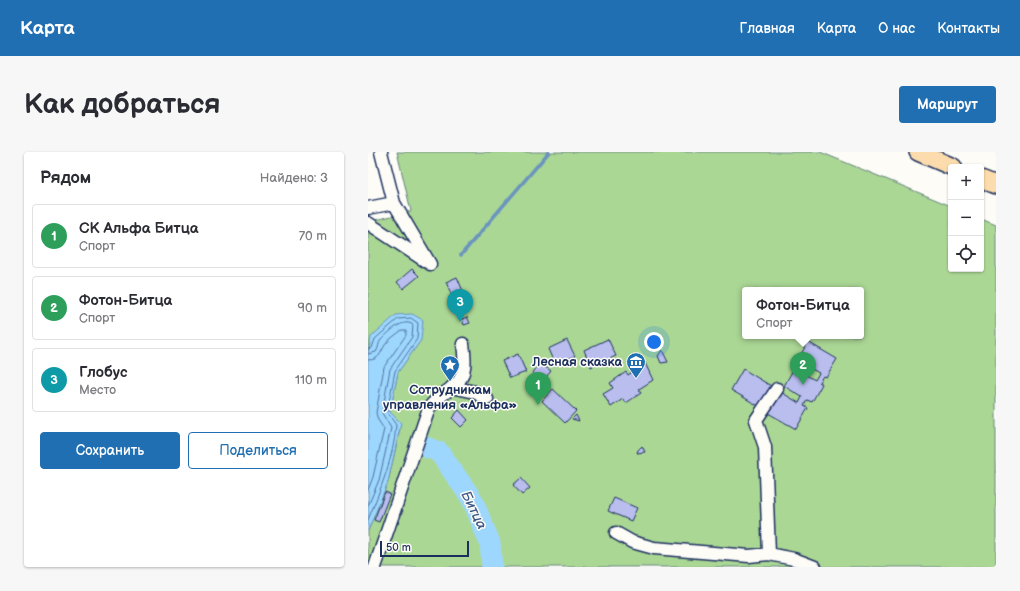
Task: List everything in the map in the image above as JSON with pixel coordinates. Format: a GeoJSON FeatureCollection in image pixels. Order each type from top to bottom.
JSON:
{"type":"FeatureCollection","features":[{"type":"Feature","properties":{"kind":"highway"},"geometry":{"type":"LineString","coordinates":[[918,152],[948,165]]}},
{"type":"Feature","properties":{"kind":"highway"},"geometry":{"type":"LineString","coordinates":[[984,180],[996,185]]}},
{"type":"Feature","properties":{"kind":"lane"},"geometry":{"type":"LineString","coordinates":[[368,223],[430,264],[394,203],[381,152]]}},
{"type":"Feature","properties":{"kind":"lane"},"geometry":{"type":"LineString","coordinates":[[368,208],[394,203]]}},
{"type":"Feature","properties":{"kind":"lane"},"geometry":{"type":"LineString","coordinates":[[375,567],[430,408],[435,399],[457,385],[462,374],[466,360],[463,344]]}},
{"type":"Feature","properties":{"kind":"lane"},"geometry":{"type":"LineString","coordinates":[[452,387],[475,392],[487,399]]}},
{"type":"Feature","properties":{"kind":"lane"},"geometry":{"type":"LineString","coordinates":[[769,554],[765,447],[756,420],[776,389]]}},
{"type":"Feature","properties":{"kind":"lane"},"geometry":{"type":"LineString","coordinates":[[616,533],[632,542],[654,548],[749,556],[769,554],[794,559],[815,567]]}},
{"type":"Feature","properties":{"kind":"green space"},"geometry":{"type":"Polygon","coordinates":[[[397,152],[820,152],[948,205],[948,272],[984,272],[984,220],[996,225],[996,567],[368,567],[368,531],[388,482],[400,429],[400,423],[390,412],[398,372],[421,340],[368,355],[368,222],[411,211],[397,152]]]}},
{"type":"Feature","properties":{"kind":"water"},"geometry":{"type":"Polygon","coordinates":[[[412,314],[423,320],[421,340],[398,372],[390,412],[401,423],[388,482],[368,531],[368,355],[371,337],[396,315],[412,314]]]}},
{"type":"Feature","properties":{"kind":"building"},"geometry":{"type":"Polygon","coordinates":[[[412,269],[419,276],[403,289],[397,282],[412,269]]]}},
{"type":"Feature","properties":{"kind":"building"},"geometry":{"type":"Polygon","coordinates":[[[457,277],[466,298],[455,303],[446,282],[457,277]]]}},
{"type":"Feature","properties":{"kind":"building"},"geometry":{"type":"Polygon","coordinates":[[[467,317],[470,323],[464,325],[462,319],[467,317]]]}},
{"type":"Feature","properties":{"kind":"building"},"geometry":{"type":"Polygon","coordinates":[[[608,339],[616,356],[591,367],[584,350],[608,339]]]}},
{"type":"Feature","properties":{"kind":"building"},"geometry":{"type":"Polygon","coordinates":[[[567,340],[575,356],[555,365],[548,349],[567,340]]]}},
{"type":"Feature","properties":{"kind":"building"},"geometry":{"type":"Polygon","coordinates":[[[808,342],[837,359],[826,377],[823,376],[819,382],[822,384],[812,402],[807,400],[804,406],[808,408],[796,429],[768,413],[772,405],[762,408],[731,390],[743,369],[799,403],[802,397],[784,386],[794,368],[815,380],[819,373],[797,361],[808,342]]]}},
{"type":"Feature","properties":{"kind":"building"},"geometry":{"type":"Polygon","coordinates":[[[662,350],[668,362],[661,363],[658,356],[662,350]]]}},
{"type":"Feature","properties":{"kind":"building"},"geometry":{"type":"Polygon","coordinates":[[[518,354],[526,372],[510,378],[502,361],[518,354]]]}},
{"type":"Feature","properties":{"kind":"building"},"geometry":{"type":"Polygon","coordinates":[[[540,363],[551,371],[542,382],[532,374],[540,363]]]}},
{"type":"Feature","properties":{"kind":"building"},"geometry":{"type":"Polygon","coordinates":[[[645,363],[653,380],[639,389],[641,393],[626,403],[623,399],[611,407],[603,394],[613,388],[610,383],[626,372],[628,375],[645,363]]]}},
{"type":"Feature","properties":{"kind":"building"},"geometry":{"type":"Polygon","coordinates":[[[553,389],[576,411],[565,423],[542,401],[553,389]]]}},
{"type":"Feature","properties":{"kind":"building"},"geometry":{"type":"Polygon","coordinates":[[[459,410],[468,420],[461,427],[452,418],[459,410]]]}},
{"type":"Feature","properties":{"kind":"building"},"geometry":{"type":"Polygon","coordinates":[[[576,415],[579,421],[572,419],[576,415]]]}},
{"type":"Feature","properties":{"kind":"building"},"geometry":{"type":"Polygon","coordinates":[[[642,446],[645,452],[637,453],[638,450],[642,446]]]}},
{"type":"Feature","properties":{"kind":"building"},"geometry":{"type":"Polygon","coordinates":[[[521,478],[530,488],[522,495],[513,485],[521,478]]]}},
{"type":"Feature","properties":{"kind":"building"},"geometry":{"type":"Polygon","coordinates":[[[385,492],[390,494],[379,522],[374,520],[385,492]]]}},
{"type":"Feature","properties":{"kind":"building"},"geometry":{"type":"Polygon","coordinates":[[[614,498],[637,508],[631,521],[608,511],[614,498]]]}},
{"type":"Feature","properties":{"kind":"building"},"geometry":{"type":"Polygon","coordinates":[[[397,509],[403,510],[398,524],[393,523],[397,509]]]}},
{"type":"Feature","properties":{"kind":"waterway"},"geometry":{"type":"LineString","coordinates":[[461,255],[549,152]]}},
{"type":"Feature","properties":{"kind":"waterway","name":"Битца"},"geometry":{"type":"LineString","coordinates":[[423,446],[439,452],[472,499],[490,543],[492,567]]}},
{"type":"Feature","properties":{"kind":"place","name":"Глобус"},"geometry":{"type":"Point","coordinates":[460,322]}},
{"type":"Feature","properties":{"kind":"place","name":"Лесная сказка"},"geometry":{"type":"Point","coordinates":[636,379]}},
{"type":"Feature","properties":{"kind":"place","name":"Сотрудникам управления «Альфа»"},"geometry":{"type":"Point","coordinates":[450,382]}},
{"type":"Feature","properties":{"kind":"place","name":"Фотон-Битца"},"geometry":{"type":"Point","coordinates":[803,385]}},
{"type":"Feature","properties":{"kind":"place","name":"СК Альфа Битца"},"geometry":{"type":"Point","coordinates":[538,405]}}]}
